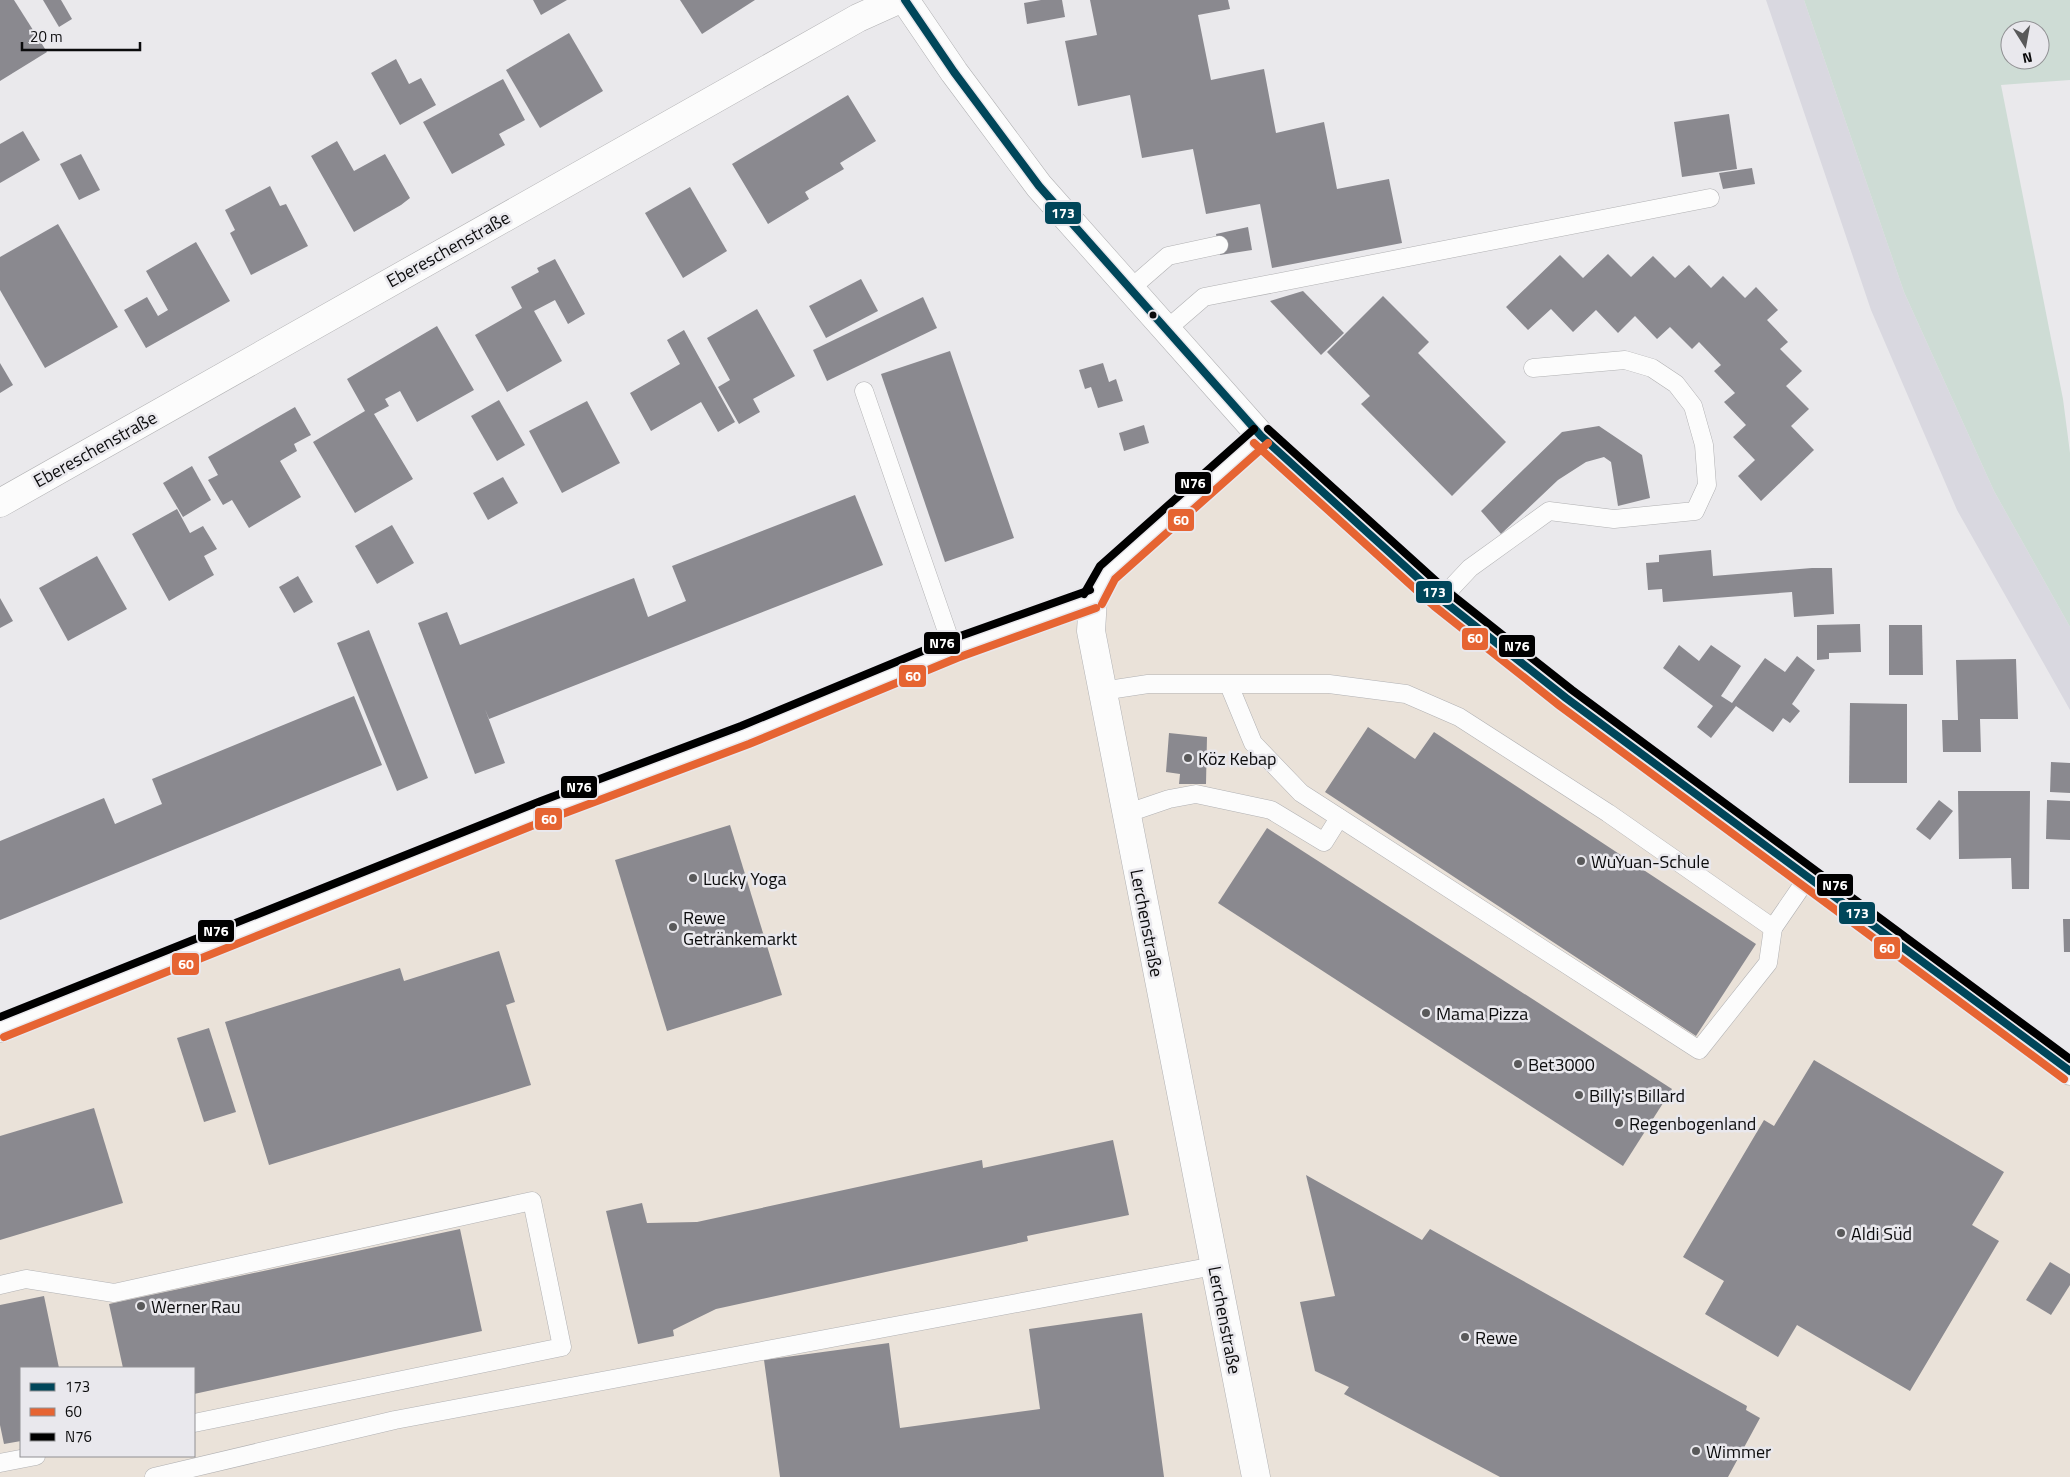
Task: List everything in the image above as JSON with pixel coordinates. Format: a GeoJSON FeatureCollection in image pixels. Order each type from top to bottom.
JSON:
{"type":"FeatureCollection","features":[{"type":"Feature","properties":{"kind":"street","name":"Ebereschenstraße"},"geometry":{"type":"LineString","coordinates":[[0,503],[858,18],[898,0]]}},
{"type":"Feature","properties":{"kind":"street"},"geometry":{"type":"LineString","coordinates":[[905,0],[954,72],[1039,186],[1260,436],[1441,599],[1566,698],[2070,1071]]}},
{"type":"Feature","properties":{"kind":"street","name":"Lerchenstraße"},"geometry":{"type":"LineString","coordinates":[[1256,1477],[1091,631],[1093,598],[1108,573],[1260,436]]}},
{"type":"Feature","properties":{"kind":"street"},"geometry":{"type":"LineString","coordinates":[[0,1028],[545,810],[745,735],[953,650],[1093,598]]}},
{"type":"Feature","properties":{"kind":"lane"},"geometry":{"type":"LineString","coordinates":[[1167,329],[1204,297],[1710,198]]}},
{"type":"Feature","properties":{"kind":"lane"},"geometry":{"type":"LineString","coordinates":[[1130,289],[1168,256],[1218,245]]}},
{"type":"Feature","properties":{"kind":"lane"},"geometry":{"type":"LineString","coordinates":[[1441,599],[1470,568],[1549,510],[1614,519],[1695,511],[1707,485],[1704,445],[1693,406],[1676,384],[1652,368],[1625,360],[1533,368]]}},
{"type":"Feature","properties":{"kind":"lane"},"geometry":{"type":"LineString","coordinates":[[864,391],[953,650]]}},
{"type":"Feature","properties":{"kind":"lane"},"geometry":{"type":"LineString","coordinates":[[1102,691],[1148,684],[1329,684],[1406,694],[1458,717],[1608,813],[1773,928]]}},
{"type":"Feature","properties":{"kind":"lane"},"geometry":{"type":"LineString","coordinates":[[1229,685],[1253,743],[1301,793],[1700,1050],[1768,963],[1773,928],[1808,877]]}},
{"type":"Feature","properties":{"kind":"lane"},"geometry":{"type":"LineString","coordinates":[[1126,814],[1169,799],[1196,794],[1271,810],[1324,842],[1339,818]]}},
{"type":"Feature","properties":{"kind":"lane"},"geometry":{"type":"LineString","coordinates":[[0,1285],[26,1279],[114,1293],[532,1201],[562,1347],[195,1423]]}},
{"type":"Feature","properties":{"kind":"lane"},"geometry":{"type":"LineString","coordinates":[[154,1477],[395,1420],[1214,1266]]}},
{"type":"Feature","properties":{"kind":"lane"},"geometry":{"type":"LineString","coordinates":[[0,1463],[31,1457]]}},
{"type":"Feature","properties":{"kind":"shaded area"},"geometry":{"type":"Polygon","coordinates":[[[1766,0],[1804,0],[1904,292],[1994,491],[2070,627],[2070,710],[1957,510],[1871,310],[1766,0]]]}},
{"type":"Feature","properties":{"kind":"shaded area"},"geometry":{"type":"Polygon","coordinates":[[[1804,0],[2070,0],[2070,80],[2001,85],[2063,399],[2070,453],[2070,627],[1994,491],[1904,292],[1804,0]]]}},
{"type":"Feature","properties":{"kind":"shaded area"},"geometry":{"type":"Polygon","coordinates":[[[1267,436],[1525,677],[2070,1079],[2070,1477],[0,1477],[0,1026],[1076,606],[1267,436]]]}},
{"type":"Feature","properties":{"kind":"building"},"geometry":{"type":"Polygon","coordinates":[[[0,0],[14,0],[47,52],[0,81],[0,0]]]}},
{"type":"Feature","properties":{"kind":"building"},"geometry":{"type":"Polygon","coordinates":[[[43,0],[61,0],[72,19],[59,27],[43,0]]]}},
{"type":"Feature","properties":{"kind":"building"},"geometry":{"type":"Polygon","coordinates":[[[533,0],[567,0],[541,15],[533,0]]]}},
{"type":"Feature","properties":{"kind":"building"},"geometry":{"type":"Polygon","coordinates":[[[680,0],[755,0],[702,34],[680,0]]]}},
{"type":"Feature","properties":{"kind":"building"},"geometry":{"type":"Polygon","coordinates":[[[1041,0],[1062,0],[1065,17],[1027,24],[1024,3],[1041,0]]]}},
{"type":"Feature","properties":{"kind":"building"},"geometry":{"type":"Polygon","coordinates":[[[1090,0],[1228,0],[1230,9],[1198,15],[1211,80],[1264,69],[1276,133],[1324,122],[1337,189],[1389,179],[1402,243],[1272,268],[1260,204],[1206,214],[1193,149],[1142,158],[1130,95],[1078,106],[1065,41],[1097,35],[1090,0]]]}},
{"type":"Feature","properties":{"kind":"building"},"geometry":{"type":"Polygon","coordinates":[[[569,33],[603,91],[540,128],[506,70],[569,33]]]}},
{"type":"Feature","properties":{"kind":"building"},"geometry":{"type":"Polygon","coordinates":[[[396,59],[409,84],[421,78],[436,105],[400,125],[371,73],[396,59]]]}},
{"type":"Feature","properties":{"kind":"building"},"geometry":{"type":"Polygon","coordinates":[[[503,79],[525,120],[499,134],[505,145],[452,174],[423,122],[503,79]]]}},
{"type":"Feature","properties":{"kind":"building"},"geometry":{"type":"Polygon","coordinates":[[[848,95],[876,141],[840,163],[844,169],[805,192],[809,199],[768,224],[732,164],[848,95]]]}},
{"type":"Feature","properties":{"kind":"building"},"geometry":{"type":"Polygon","coordinates":[[[1729,114],[1737,169],[1682,177],[1674,122],[1729,114]]]}},
{"type":"Feature","properties":{"kind":"building"},"geometry":{"type":"Polygon","coordinates":[[[23,131],[40,160],[0,183],[0,144],[23,131]]]}},
{"type":"Feature","properties":{"kind":"building"},"geometry":{"type":"Polygon","coordinates":[[[337,141],[354,171],[385,154],[410,198],[354,232],[311,156],[337,141]]]}},
{"type":"Feature","properties":{"kind":"building"},"geometry":{"type":"Polygon","coordinates":[[[81,154],[100,190],[79,200],[60,164],[81,154]]]}},
{"type":"Feature","properties":{"kind":"building"},"geometry":{"type":"Polygon","coordinates":[[[1752,168],[1755,184],[1723,189],[1719,173],[1752,168]]]}},
{"type":"Feature","properties":{"kind":"building"},"geometry":{"type":"Polygon","coordinates":[[[270,186],[280,206],[286,204],[308,246],[251,275],[230,233],[235,230],[225,210],[270,186]]]}},
{"type":"Feature","properties":{"kind":"building"},"geometry":{"type":"Polygon","coordinates":[[[690,187],[727,251],[683,278],[645,213],[690,187]]]}},
{"type":"Feature","properties":{"kind":"building"},"geometry":{"type":"Polygon","coordinates":[[[58,224],[118,327],[45,368],[0,290],[0,257],[58,224]]]}},
{"type":"Feature","properties":{"kind":"building"},"geometry":{"type":"Polygon","coordinates":[[[1248,227],[1252,250],[1220,255],[1216,234],[1248,227]]]}},
{"type":"Feature","properties":{"kind":"building"},"geometry":{"type":"Polygon","coordinates":[[[196,242],[230,301],[146,348],[124,310],[147,297],[158,316],[168,310],[146,271],[196,242]]]}},
{"type":"Feature","properties":{"kind":"building"},"geometry":{"type":"Polygon","coordinates":[[[1608,254],[1631,277],[1653,256],[1675,278],[1689,265],[1711,288],[1723,276],[1745,298],[1756,287],[1778,310],[1767,320],[1788,342],[1780,349],[1802,371],[1786,386],[1809,409],[1791,426],[1814,450],[1761,501],[1738,476],[1755,460],[1733,437],[1746,425],[1724,402],[1735,393],[1714,371],[1721,365],[1699,342],[1692,349],[1670,327],[1657,339],[1635,316],[1618,333],[1596,310],[1573,332],[1551,309],[1528,330],[1506,307],[1560,255],[1583,278],[1608,254]]]}},
{"type":"Feature","properties":{"kind":"building"},"geometry":{"type":"Polygon","coordinates":[[[555,259],[585,314],[568,324],[555,300],[534,311],[562,361],[507,392],[475,335],[522,308],[511,287],[539,272],[537,268],[555,259]]]}},
{"type":"Feature","properties":{"kind":"building"},"geometry":{"type":"Polygon","coordinates":[[[861,279],[878,311],[826,338],[809,306],[861,279]]]}},
{"type":"Feature","properties":{"kind":"building"},"geometry":{"type":"Polygon","coordinates":[[[1303,291],[1344,333],[1321,355],[1270,301],[1303,291]]]}},
{"type":"Feature","properties":{"kind":"building"},"geometry":{"type":"Polygon","coordinates":[[[1383,296],[1429,342],[1418,353],[1506,442],[1452,496],[1361,404],[1370,396],[1327,352],[1383,296]]]}},
{"type":"Feature","properties":{"kind":"building"},"geometry":{"type":"Polygon","coordinates":[[[923,297],[937,328],[827,381],[813,350],[923,297]]]}},
{"type":"Feature","properties":{"kind":"building"},"geometry":{"type":"Polygon","coordinates":[[[757,309],[795,376],[753,399],[760,412],[739,424],[718,387],[730,380],[707,338],[757,309]]]}},
{"type":"Feature","properties":{"kind":"building"},"geometry":{"type":"Polygon","coordinates":[[[437,326],[474,390],[417,422],[400,391],[385,399],[389,406],[374,414],[413,479],[355,513],[313,442],[365,411],[347,379],[437,326]]]}},
{"type":"Feature","properties":{"kind":"building"},"geometry":{"type":"Polygon","coordinates":[[[684,330],[735,422],[718,432],[701,402],[651,431],[630,393],[680,364],[667,340],[684,330]]]}},
{"type":"Feature","properties":{"kind":"building"},"geometry":{"type":"Polygon","coordinates":[[[950,351],[1014,538],[945,562],[881,374],[950,351]]]}},
{"type":"Feature","properties":{"kind":"building"},"geometry":{"type":"Polygon","coordinates":[[[0,363],[13,385],[0,393],[0,363]]]}},
{"type":"Feature","properties":{"kind":"building"},"geometry":{"type":"Polygon","coordinates":[[[1103,363],[1109,382],[1116,379],[1123,401],[1098,408],[1091,387],[1085,389],[1079,370],[1103,363]]]}},
{"type":"Feature","properties":{"kind":"building"},"geometry":{"type":"Polygon","coordinates":[[[499,400],[525,445],[497,461],[471,416],[499,400]]]}},
{"type":"Feature","properties":{"kind":"building"},"geometry":{"type":"Polygon","coordinates":[[[587,401],[620,463],[562,493],[529,431],[587,401]]]}},
{"type":"Feature","properties":{"kind":"building"},"geometry":{"type":"Polygon","coordinates":[[[295,407],[311,435],[294,444],[297,451],[280,461],[301,497],[249,528],[232,500],[223,505],[208,480],[218,475],[208,457],[295,407]]]}},
{"type":"Feature","properties":{"kind":"building"},"geometry":{"type":"Polygon","coordinates":[[[1144,425],[1149,443],[1124,451],[1119,433],[1144,425]]]}},
{"type":"Feature","properties":{"kind":"building"},"geometry":{"type":"Polygon","coordinates":[[[1599,426],[1642,455],[1650,498],[1618,506],[1611,462],[1604,457],[1586,462],[1558,480],[1501,534],[1481,511],[1562,432],[1599,426]]]}},
{"type":"Feature","properties":{"kind":"building"},"geometry":{"type":"Polygon","coordinates":[[[192,466],[211,500],[183,517],[163,483],[192,466]]]}},
{"type":"Feature","properties":{"kind":"building"},"geometry":{"type":"Polygon","coordinates":[[[503,477],[518,503],[488,520],[473,493],[503,477]]]}},
{"type":"Feature","properties":{"kind":"building"},"geometry":{"type":"Polygon","coordinates":[[[855,495],[883,565],[489,719],[485,709],[505,763],[475,774],[418,623],[447,612],[460,645],[634,578],[648,617],[686,601],[672,566],[855,495]]]}},
{"type":"Feature","properties":{"kind":"building"},"geometry":{"type":"Polygon","coordinates":[[[177,509],[190,533],[203,526],[217,549],[204,556],[214,575],[169,601],[132,534],[177,509]]]}},
{"type":"Feature","properties":{"kind":"building"},"geometry":{"type":"Polygon","coordinates":[[[392,525],[414,563],[377,584],[355,546],[392,525]]]}},
{"type":"Feature","properties":{"kind":"building"},"geometry":{"type":"Polygon","coordinates":[[[1711,550],[1713,576],[1832,568],[1834,614],[1794,617],[1792,592],[1663,602],[1662,589],[1648,590],[1646,563],[1659,562],[1659,555],[1711,550]]]}},
{"type":"Feature","properties":{"kind":"building"},"geometry":{"type":"Polygon","coordinates":[[[97,556],[127,609],[68,641],[39,588],[97,556]]]}},
{"type":"Feature","properties":{"kind":"building"},"geometry":{"type":"Polygon","coordinates":[[[298,576],[313,602],[294,613],[279,587],[298,576]]]}},
{"type":"Feature","properties":{"kind":"building"},"geometry":{"type":"Polygon","coordinates":[[[0,598],[13,621],[0,628],[0,598]]]}},
{"type":"Feature","properties":{"kind":"building"},"geometry":{"type":"Polygon","coordinates":[[[1860,624],[1861,652],[1829,653],[1829,659],[1817,660],[1817,625],[1860,624]]]}},
{"type":"Feature","properties":{"kind":"building"},"geometry":{"type":"Polygon","coordinates":[[[1889,625],[1922,625],[1923,675],[1889,675],[1889,625]]]}},
{"type":"Feature","properties":{"kind":"building"},"geometry":{"type":"Polygon","coordinates":[[[369,630],[428,778],[397,791],[337,643],[369,630]]]}},
{"type":"Feature","properties":{"kind":"building"},"geometry":{"type":"Polygon","coordinates":[[[1679,645],[1699,661],[1711,645],[1741,666],[1721,696],[1732,703],[1765,658],[1785,672],[1797,656],[1815,670],[1792,704],[1800,711],[1790,723],[1783,718],[1773,732],[1736,706],[1711,738],[1697,727],[1713,706],[1663,668],[1679,645]]]}},
{"type":"Feature","properties":{"kind":"building"},"geometry":{"type":"Polygon","coordinates":[[[2016,659],[2018,719],[1980,719],[1981,752],[1943,752],[1942,720],[1958,720],[1956,660],[2016,659]]]}},
{"type":"Feature","properties":{"kind":"building"},"geometry":{"type":"Polygon","coordinates":[[[354,696],[382,765],[0,920],[0,841],[104,798],[115,824],[162,804],[152,779],[354,696]]]}},
{"type":"Feature","properties":{"kind":"building"},"geometry":{"type":"Polygon","coordinates":[[[1850,703],[1907,704],[1907,783],[1849,783],[1850,703]]]}},
{"type":"Feature","properties":{"kind":"building"},"geometry":{"type":"Polygon","coordinates":[[[1368,727],[1415,759],[1434,732],[1756,944],[1696,1036],[1325,792],[1368,727]]]}},
{"type":"Feature","properties":{"kind":"building"},"geometry":{"type":"Polygon","coordinates":[[[1169,733],[1207,737],[1206,784],[1179,784],[1180,774],[1166,772],[1169,733]]]}},
{"type":"Feature","properties":{"kind":"building"},"geometry":{"type":"Polygon","coordinates":[[[2051,762],[2070,763],[2070,793],[2050,792],[2051,762]]]}},
{"type":"Feature","properties":{"kind":"building"},"geometry":{"type":"Polygon","coordinates":[[[1958,791],[2030,791],[2029,889],[2012,889],[2011,858],[1959,859],[1958,791]]]}},
{"type":"Feature","properties":{"kind":"building"},"geometry":{"type":"Polygon","coordinates":[[[1939,800],[1953,811],[1930,840],[1916,829],[1939,800]]]}},
{"type":"Feature","properties":{"kind":"building"},"geometry":{"type":"Polygon","coordinates":[[[2047,800],[2070,801],[2070,840],[2046,839],[2047,800]]]}},
{"type":"Feature","properties":{"kind":"building"},"geometry":{"type":"Polygon","coordinates":[[[730,825],[782,995],[667,1031],[615,860],[730,825]]]}},
{"type":"Feature","properties":{"kind":"building"},"geometry":{"type":"Polygon","coordinates":[[[1267,828],[1672,1089],[1623,1166],[1218,903],[1267,828]]]}},
{"type":"Feature","properties":{"kind":"building"},"geometry":{"type":"Polygon","coordinates":[[[2063,919],[2070,919],[2070,952],[2064,952],[2063,919]]]}},
{"type":"Feature","properties":{"kind":"building"},"geometry":{"type":"Polygon","coordinates":[[[499,951],[515,1002],[506,1005],[531,1085],[269,1165],[225,1022],[400,968],[404,981],[499,951]]]}},
{"type":"Feature","properties":{"kind":"building"},"geometry":{"type":"Polygon","coordinates":[[[209,1028],[236,1112],[204,1122],[177,1038],[209,1028]]]}},
{"type":"Feature","properties":{"kind":"building","name":"Aldi Süd"},"geometry":{"type":"Polygon","coordinates":[[[1814,1060],[2004,1172],[1972,1225],[1999,1241],[1910,1391],[1797,1325],[1778,1357],[1705,1314],[1724,1281],[1683,1257],[1764,1120],[1774,1126],[1814,1060]]]}},
{"type":"Feature","properties":{"kind":"building"},"geometry":{"type":"Polygon","coordinates":[[[94,1108],[123,1203],[0,1240],[0,1136],[94,1108]]]}},
{"type":"Feature","properties":{"kind":"building"},"geometry":{"type":"Polygon","coordinates":[[[1113,1140],[1129,1215],[1027,1236],[1028,1241],[716,1309],[673,1330],[674,1336],[638,1344],[606,1211],[642,1203],[647,1223],[697,1222],[982,1160],[983,1168],[1113,1140]]]}},
{"type":"Feature","properties":{"kind":"building","name":"Rewe"},"geometry":{"type":"Polygon","coordinates":[[[1306,1175],[1422,1240],[1430,1229],[1747,1406],[1746,1410],[1760,1418],[1728,1477],[1500,1477],[1344,1394],[1349,1387],[1315,1371],[1300,1302],[1335,1296],[1306,1175]]]}},
{"type":"Feature","properties":{"kind":"building"},"geometry":{"type":"Polygon","coordinates":[[[460,1229],[482,1331],[195,1394],[195,1367],[123,1367],[109,1304],[460,1229]]]}},
{"type":"Feature","properties":{"kind":"building"},"geometry":{"type":"Polygon","coordinates":[[[2050,1262],[2070,1274],[2070,1285],[2051,1315],[2026,1300],[2050,1262]]]}},
{"type":"Feature","properties":{"kind":"building"},"geometry":{"type":"Polygon","coordinates":[[[44,1296],[59,1367],[20,1367],[20,1441],[4,1444],[0,1425],[0,1305],[44,1296]]]}},
{"type":"Feature","properties":{"kind":"building"},"geometry":{"type":"Polygon","coordinates":[[[1142,1313],[1164,1477],[780,1477],[764,1360],[889,1343],[900,1428],[1040,1409],[1029,1329],[1142,1313]]]}},
{"type":"Feature","properties":{"kind":"transit line","name":"173"},"geometry":{"type":"LineString","coordinates":[[905,0],[954,72],[1039,186],[1261,436],[1441,599],[1566,698],[2070,1071]]}},
{"type":"Feature","properties":{"kind":"transit line","name":"N76"},"geometry":{"type":"LineString","coordinates":[[1084,594],[1100,566],[1254,429]]}},
{"type":"Feature","properties":{"kind":"transit line","name":"N76"},"geometry":{"type":"LineString","coordinates":[[1268,429],[1447,591],[1572,690],[2070,1059]]}},
{"type":"Feature","properties":{"kind":"transit line","name":"60"},"geometry":{"type":"LineString","coordinates":[[1254,443],[1434,606],[1560,706],[2064,1079]]}},
{"type":"Feature","properties":{"kind":"transit line","name":"60"},"geometry":{"type":"LineString","coordinates":[[1102,604],[1115,579],[1268,443]]}},
{"type":"Feature","properties":{"kind":"transit line","name":"N76"},"geometry":{"type":"LineString","coordinates":[[0,1017],[541,801],[741,726],[949,640],[1090,590]]}},
{"type":"Feature","properties":{"kind":"transit line","name":"60"},"geometry":{"type":"LineString","coordinates":[[4,1037],[549,819],[749,744],[957,658],[1096,608]]}},
{"type":"Feature","properties":{"kind":"place","name":"Köz Kebap"},"geometry":{"type":"Point","coordinates":[1188,758]}},
{"type":"Feature","properties":{"kind":"place","name":"WuYuan-Schule"},"geometry":{"type":"Point","coordinates":[1581,861]}},
{"type":"Feature","properties":{"kind":"place","name":"Lucky Yoga"},"geometry":{"type":"Point","coordinates":[693,878]}},
{"type":"Feature","properties":{"kind":"place","name":"Rewe Getränkemarkt"},"geometry":{"type":"Point","coordinates":[673,927]}},
{"type":"Feature","properties":{"kind":"place","name":"Mama Pizza"},"geometry":{"type":"Point","coordinates":[1426,1013]}},
{"type":"Feature","properties":{"kind":"place","name":"Bet3000"},"geometry":{"type":"Point","coordinates":[1518,1064]}},
{"type":"Feature","properties":{"kind":"place","name":"Billy's Billard"},"geometry":{"type":"Point","coordinates":[1579,1095]}},
{"type":"Feature","properties":{"kind":"place","name":"Regenbogenland"},"geometry":{"type":"Point","coordinates":[1619,1123]}},
{"type":"Feature","properties":{"kind":"place","name":"Aldi Süd"},"geometry":{"type":"Point","coordinates":[1841,1233]}},
{"type":"Feature","properties":{"kind":"place","name":"Werner Rau"},"geometry":{"type":"Point","coordinates":[141,1306]}},
{"type":"Feature","properties":{"kind":"place","name":"Rewe"},"geometry":{"type":"Point","coordinates":[1465,1337]}},
{"type":"Feature","properties":{"kind":"place","name":"Wimmer"},"geometry":{"type":"Point","coordinates":[1696,1451]}}]}
